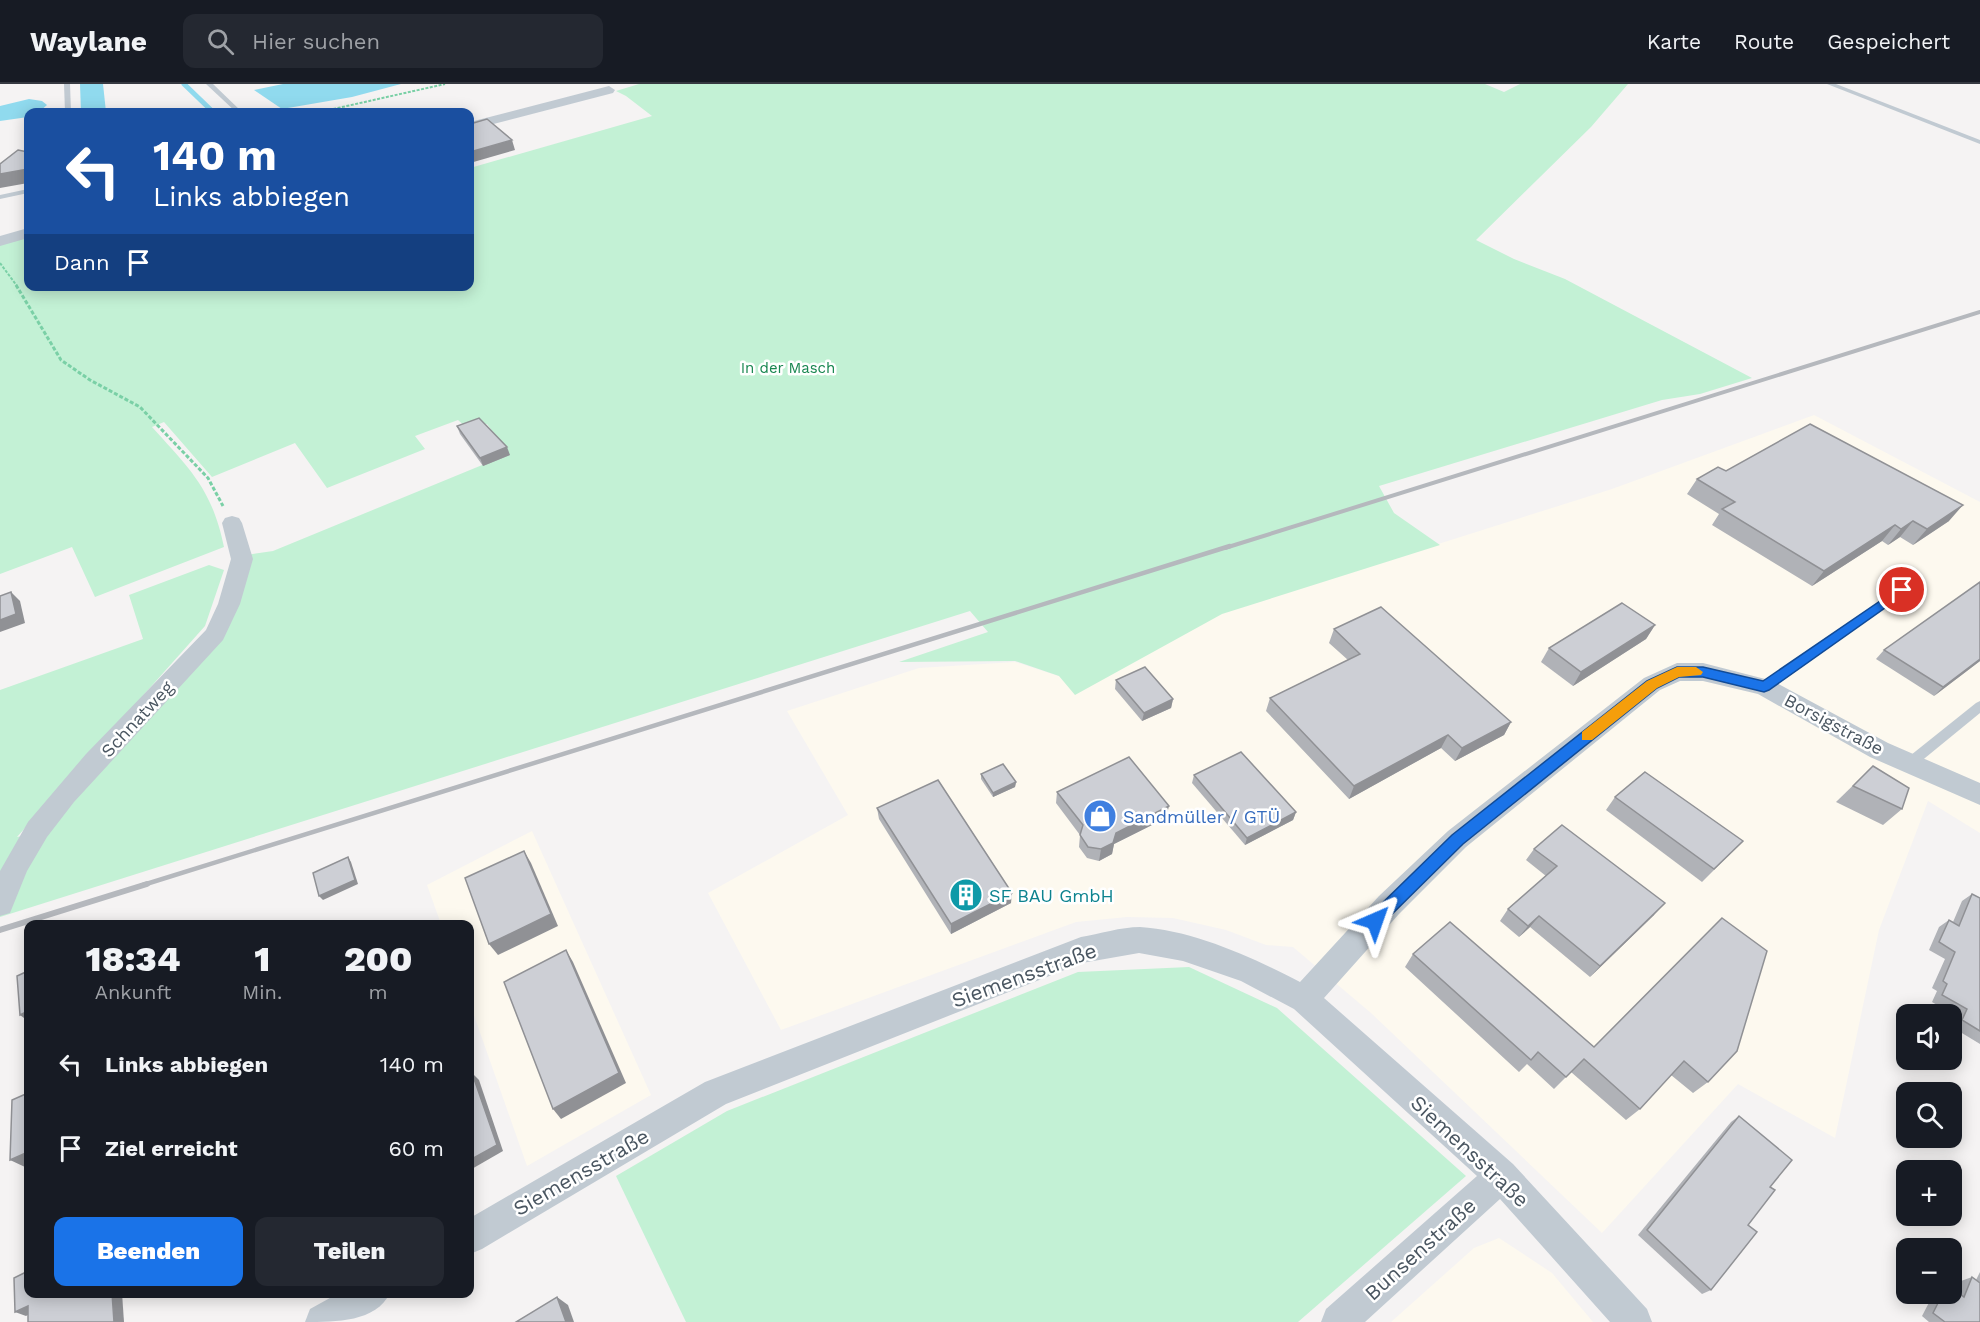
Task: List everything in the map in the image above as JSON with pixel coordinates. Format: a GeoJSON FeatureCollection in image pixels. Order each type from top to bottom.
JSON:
{"type":"FeatureCollection","features":[{"type":"Feature","properties":{"kind":"street"},"geometry":{"type":"LineString","coordinates":[[474,125],[609,90]]}},
{"type":"Feature","properties":{"kind":"street"},"geometry":{"type":"LineString","coordinates":[[0,241],[24,234]]}},
{"type":"Feature","properties":{"kind":"street","name":"Schnatweg"},"geometry":{"type":"LineString","coordinates":[[0,904],[17,866],[41,825],[68,792],[215,634],[229,604],[242,560],[232,523]]}},
{"type":"Feature","properties":{"kind":"street","name":"Borsigstraße"},"geometry":{"type":"LineString","coordinates":[[1305,999],[1389,905],[1457,839],[1652,684],[1677,672],[1703,672],[1764,687],[1879,750],[1980,794]]}},
{"type":"Feature","properties":{"kind":"street","name":"Siemensstraße"},"geometry":{"type":"LineString","coordinates":[[474,1235],[716,1093],[1081,950],[1139,940],[1183,948],[1249,970],[1305,999],[1501,1176],[1634,1322]]}},
{"type":"Feature","properties":{"kind":"street","name":"Bunsenstraße"},"geometry":{"type":"LineString","coordinates":[[1339,1322],[1501,1176]]}},
{"type":"Feature","properties":{"kind":"lane"},"geometry":{"type":"LineString","coordinates":[[67,84],[68,108]]}},
{"type":"Feature","properties":{"kind":"lane"},"geometry":{"type":"LineString","coordinates":[[209,84],[235,108]]}},
{"type":"Feature","properties":{"kind":"lane"},"geometry":{"type":"LineString","coordinates":[[1830,84],[1980,142]]}},
{"type":"Feature","properties":{"kind":"lane"},"geometry":{"type":"LineString","coordinates":[[0,197],[24,192]]}},
{"type":"Feature","properties":{"kind":"lane"},"geometry":{"type":"LineString","coordinates":[[1764,687],[1902,590]]}},
{"type":"Feature","properties":{"kind":"lane"},"geometry":{"type":"LineString","coordinates":[[1910,764],[1980,706]]}},
{"type":"Feature","properties":{"kind":"path"},"geometry":{"type":"LineString","coordinates":[[338,108],[445,84]]}},
{"type":"Feature","properties":{"kind":"path"},"geometry":{"type":"LineString","coordinates":[[0,262],[24,296],[61,360],[90,380],[140,407],[208,478],[232,523]]}},
{"type":"Feature","properties":{"kind":"shaded area"},"geometry":{"type":"Polygon","coordinates":[[[1814,415],[1980,502],[1980,833],[1928,801],[1879,930],[1835,1138],[1738,1084],[1602,1233],[1371,1013],[1293,947],[1266,945],[1226,930],[1173,918],[1127,917],[1076,922],[781,1030],[708,893],[848,815],[787,711],[919,668],[1015,662],[1086,685],[1214,615],[1612,489],[1814,415]]]}},
{"type":"Feature","properties":{"kind":"shaded area"},"geometry":{"type":"Polygon","coordinates":[[[532,831],[651,1095],[527,1166],[474,1015],[474,920],[440,920],[427,885],[532,831]]]}},
{"type":"Feature","properties":{"kind":"shaded area"},"geometry":{"type":"Polygon","coordinates":[[[1499,1238],[1552,1273],[1593,1322],[1391,1322],[1474,1248],[1499,1238]]]}},
{"type":"Feature","properties":{"kind":"green space","name":"In der Masch"},"geometry":{"type":"Polygon","coordinates":[[[639,84],[1485,84],[1504,92],[1520,84],[1628,84],[1591,127],[1476,240],[1514,259],[1565,279],[1752,378],[1700,394],[1662,400],[1379,486],[1394,513],[1440,545],[1222,614],[1075,695],[1059,676],[1015,661],[899,662],[988,632],[970,611],[0,917],[0,690],[143,639],[129,595],[209,565],[224,570],[205,626],[17,837],[47,831],[223,629],[246,555],[273,551],[509,454],[487,424],[469,430],[458,420],[415,436],[425,449],[327,488],[295,443],[212,477],[164,422],[152,427],[198,481],[213,510],[224,547],[95,597],[72,547],[0,574],[0,242],[24,236],[24,291],[474,291],[474,167],[652,116],[616,91],[639,84]]]}},
{"type":"Feature","properties":{"kind":"green space"},"geometry":{"type":"Polygon","coordinates":[[[1189,967],[1277,1008],[1466,1176],[1298,1322],[686,1322],[616,1176],[727,1111],[1078,972],[1189,967]]]}},
{"type":"Feature","properties":{"kind":"water"},"geometry":{"type":"Polygon","coordinates":[[[80,84],[103,84],[106,108],[81,108],[80,84]]]}},
{"type":"Feature","properties":{"kind":"water"},"geometry":{"type":"Polygon","coordinates":[[[283,84],[401,84],[352,97],[288,108],[281,108],[254,90],[283,84]]]}},
{"type":"Feature","properties":{"kind":"water"},"geometry":{"type":"Polygon","coordinates":[[[29,99],[42,101],[47,105],[44,108],[24,108],[24,118],[0,121],[0,106],[29,99]]]}},
{"type":"Feature","properties":{"kind":"building"},"geometry":{"type":"Polygon","coordinates":[[[487,119],[512,140],[474,151],[474,123],[487,119]]]}},
{"type":"Feature","properties":{"kind":"building"},"geometry":{"type":"Polygon","coordinates":[[[18,150],[24,151],[24,170],[0,174],[0,164],[18,150]]]}},
{"type":"Feature","properties":{"kind":"building"},"geometry":{"type":"Polygon","coordinates":[[[479,418],[507,447],[480,458],[457,426],[479,418]]]}},
{"type":"Feature","properties":{"kind":"building"},"geometry":{"type":"Polygon","coordinates":[[[1810,424],[1963,505],[1927,529],[1913,521],[1901,529],[1895,525],[1824,571],[1722,509],[1735,502],[1697,479],[1718,467],[1726,471],[1810,424]]]}},
{"type":"Feature","properties":{"kind":"building"},"geometry":{"type":"Polygon","coordinates":[[[1980,582],[1980,659],[1943,687],[1884,650],[1980,582]]]}},
{"type":"Feature","properties":{"kind":"building"},"geometry":{"type":"Polygon","coordinates":[[[11,592],[16,614],[0,620],[0,596],[11,592]]]}},
{"type":"Feature","properties":{"kind":"building"},"geometry":{"type":"Polygon","coordinates":[[[1622,603],[1655,625],[1581,672],[1549,648],[1622,603]]]}},
{"type":"Feature","properties":{"kind":"building"},"geometry":{"type":"Polygon","coordinates":[[[1381,607],[1511,722],[1462,748],[1448,735],[1354,786],[1270,698],[1360,654],[1334,629],[1381,607]]]}},
{"type":"Feature","properties":{"kind":"building"},"geometry":{"type":"Polygon","coordinates":[[[1145,667],[1173,699],[1144,713],[1116,680],[1145,667]]]}},
{"type":"Feature","properties":{"kind":"building"},"geometry":{"type":"Polygon","coordinates":[[[1241,752],[1296,812],[1247,838],[1194,775],[1241,752]]]}},
{"type":"Feature","properties":{"kind":"building"},"geometry":{"type":"Polygon","coordinates":[[[1129,757],[1169,806],[1116,833],[1113,843],[1101,849],[1088,847],[1080,835],[1083,825],[1057,792],[1129,757]]]}},
{"type":"Feature","properties":{"kind":"building"},"geometry":{"type":"Polygon","coordinates":[[[1003,764],[1016,782],[993,793],[981,774],[1003,764]]]}},
{"type":"Feature","properties":{"kind":"building"},"geometry":{"type":"Polygon","coordinates":[[[1873,766],[1909,788],[1902,809],[1853,786],[1873,766]]]}},
{"type":"Feature","properties":{"kind":"building"},"geometry":{"type":"Polygon","coordinates":[[[1645,772],[1743,841],[1714,869],[1615,797],[1645,772]]]}},
{"type":"Feature","properties":{"kind":"building"},"geometry":{"type":"Polygon","coordinates":[[[938,780],[1012,893],[951,924],[877,808],[938,780]]]}},
{"type":"Feature","properties":{"kind":"building"},"geometry":{"type":"Polygon","coordinates":[[[1562,825],[1665,903],[1600,966],[1539,916],[1528,926],[1508,909],[1557,866],[1534,849],[1562,825]]]}},
{"type":"Feature","properties":{"kind":"building"},"geometry":{"type":"Polygon","coordinates":[[[524,851],[551,914],[489,944],[465,878],[524,851]]]}},
{"type":"Feature","properties":{"kind":"building"},"geometry":{"type":"Polygon","coordinates":[[[348,857],[355,880],[319,896],[313,873],[348,857]]]}},
{"type":"Feature","properties":{"kind":"building"},"geometry":{"type":"Polygon","coordinates":[[[1972,894],[1980,898],[1980,1031],[1962,1020],[1967,1009],[1962,1004],[1942,995],[1947,984],[1943,981],[1955,952],[1939,942],[1949,920],[1959,926],[1972,894]]]}},
{"type":"Feature","properties":{"kind":"building"},"geometry":{"type":"Polygon","coordinates":[[[1722,918],[1767,951],[1737,1051],[1708,1082],[1684,1061],[1640,1109],[1584,1059],[1566,1077],[1538,1052],[1531,1060],[1413,954],[1450,922],[1594,1047],[1722,918]]]}},
{"type":"Feature","properties":{"kind":"building"},"geometry":{"type":"Polygon","coordinates":[[[566,950],[619,1073],[553,1109],[504,982],[566,950]]]}},
{"type":"Feature","properties":{"kind":"building"},"geometry":{"type":"Polygon","coordinates":[[[24,973],[24,1013],[20,1015],[17,976],[24,973]]]}},
{"type":"Feature","properties":{"kind":"building"},"geometry":{"type":"Polygon","coordinates":[[[474,1079],[497,1145],[474,1158],[474,1079]]]}},
{"type":"Feature","properties":{"kind":"building"},"geometry":{"type":"Polygon","coordinates":[[[24,1095],[24,1154],[10,1160],[12,1100],[24,1095]]]}},
{"type":"Feature","properties":{"kind":"building"},"geometry":{"type":"Polygon","coordinates":[[[1739,1116],[1792,1160],[1770,1187],[1775,1190],[1748,1225],[1757,1232],[1711,1290],[1647,1230],[1739,1116]]]}},
{"type":"Feature","properties":{"kind":"building"},"geometry":{"type":"Polygon","coordinates":[[[24,1273],[24,1298],[112,1298],[114,1322],[28,1322],[28,1306],[15,1312],[14,1278],[24,1273]]]}},
{"type":"Feature","properties":{"kind":"building"},"geometry":{"type":"Polygon","coordinates":[[[1972,1277],[1980,1283],[1980,1322],[1945,1322],[1933,1313],[1938,1304],[1962,1304],[1962,1296],[1964,1297],[1972,1277]]]}},
{"type":"Feature","properties":{"kind":"building"},"geometry":{"type":"Polygon","coordinates":[[[557,1297],[566,1322],[516,1322],[557,1297]]]}},
{"type":"Feature","properties":{"kind":"waterway"},"geometry":{"type":"LineString","coordinates":[[184,84],[209,108]]}},
{"type":"Feature","properties":{"kind":"railway"},"geometry":{"type":"LineString","coordinates":[[1225,548],[1980,312]]}},
{"type":"Feature","properties":{"kind":"railway"},"geometry":{"type":"LineString","coordinates":[[143,885],[1230,546]]}},
{"type":"Feature","properties":{"kind":"railway"},"geometry":{"type":"LineString","coordinates":[[32,920],[147,884]]}},
{"type":"Feature","properties":{"kind":"railway"},"geometry":{"type":"LineString","coordinates":[[0,930],[24,922]]}},
{"type":"Feature","properties":{"kind":"slow traffic"},"geometry":{"type":"LineString","coordinates":[[1587,736],[1652,684],[1677,672],[1696,672]]}},
{"type":"Feature","properties":{"kind":"place","name":"Sandmüller / GTÜ"},"geometry":{"type":"Point","coordinates":[1100,816]}},
{"type":"Feature","properties":{"kind":"place","name":"SF BAU GmbH"},"geometry":{"type":"Point","coordinates":[966,895]}},
{"type":"Feature","properties":{"kind":"route"},"geometry":{"type":"LineString","coordinates":[[1375,921],[1457,839],[1652,684],[1677,672],[1703,672],[1733,677],[1764,687],[1902,590]]}}]}
